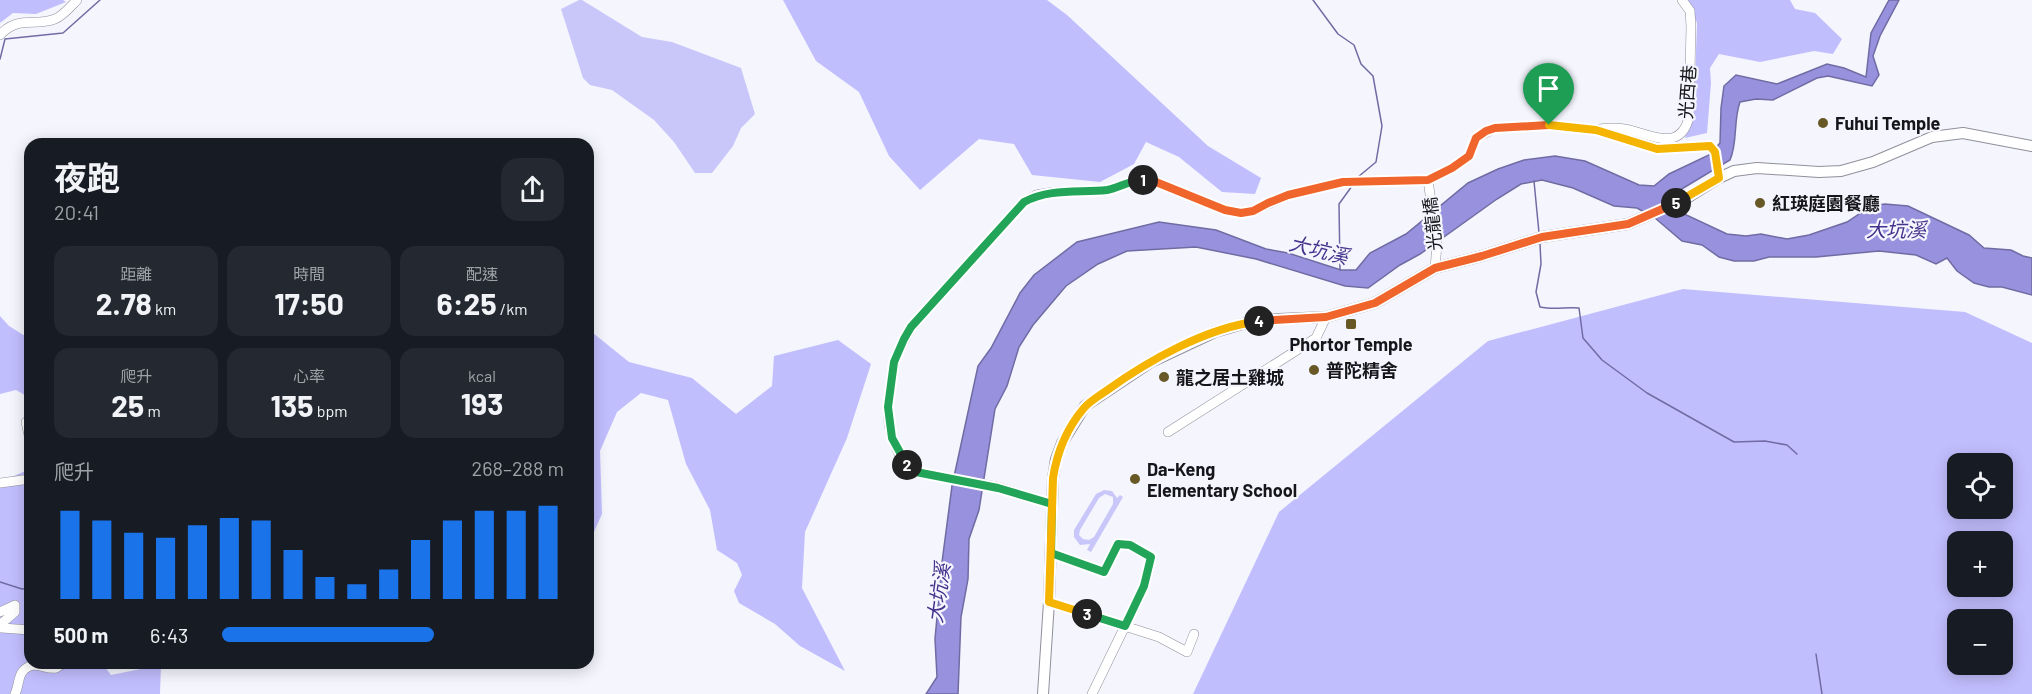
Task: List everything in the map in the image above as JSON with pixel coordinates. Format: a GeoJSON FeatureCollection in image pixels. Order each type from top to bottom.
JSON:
{"type":"FeatureCollection","features":[{"type":"Feature","properties":{"kind":"main road"},"geometry":{"type":"LineString","coordinates":[[1043,694],[1052,504],[1056,459],[1062,443],[1086,406],[1114,385],[1172,351],[1215,332],[1257,321],[1326,317],[1375,303],[1435,268],[1542,237],[1628,224],[1687,198],[1734,171],[1757,168],[1841,171],[1873,162],[1932,137],[1963,133],[2032,146]]}},
{"type":"Feature","properties":{"kind":"street"},"geometry":{"type":"LineString","coordinates":[[0,34],[20,21],[56,19],[77,0]]}},
{"type":"Feature","properties":{"kind":"street","name":"光西巷"},"geometry":{"type":"LineString","coordinates":[[1052,504],[998,488],[916,472],[905,464],[895,447],[889,425],[888,407],[894,362],[911,327],[1024,202],[1036,195],[1053,192],[1109,190],[1137,180],[1151,180],[1225,210],[1241,213],[1253,211],[1288,195],[1343,182],[1428,180],[1469,156],[1476,138],[1495,128],[1549,125],[1596,130],[1626,129],[1662,140],[1674,138],[1687,125],[1689,117],[1691,26],[1690,11],[1682,0]]}},
{"type":"Feature","properties":{"kind":"street","name":"光西巷"},"geometry":{"type":"LineString","coordinates":[[1596,130],[1657,149],[1710,146],[1715,152],[1719,178]]}},
{"type":"Feature","properties":{"kind":"street","name":"光龍橋"},"geometry":{"type":"LineString","coordinates":[[1428,180],[1437,245],[1435,268]]}},
{"type":"Feature","properties":{"kind":"street"},"geometry":{"type":"LineString","coordinates":[[1167,432],[1316,338],[1326,317]]}},
{"type":"Feature","properties":{"kind":"street"},"geometry":{"type":"LineString","coordinates":[[0,483],[24,481]]}},
{"type":"Feature","properties":{"kind":"street"},"geometry":{"type":"LineString","coordinates":[[1051,553],[1104,572],[1118,544],[1130,545],[1151,557],[1144,586],[1092,694]]}},
{"type":"Feature","properties":{"kind":"street"},"geometry":{"type":"LineString","coordinates":[[1049,602],[1159,637],[1187,652],[1194,634]]}},
{"type":"Feature","properties":{"kind":"street"},"geometry":{"type":"LineString","coordinates":[[0,612],[15,605],[15,612],[2,623],[2,628],[24,630]]}},
{"type":"Feature","properties":{"kind":"street"},"geometry":{"type":"LineString","coordinates":[[15,694],[24,669]]}},
{"type":"Feature","properties":{"kind":"shaded area"},"geometry":{"type":"Polygon","coordinates":[[[0,0],[63,0],[66,2],[36,14],[13,13],[0,23],[0,0]]]}},
{"type":"Feature","properties":{"kind":"shaded area"},"geometry":{"type":"Polygon","coordinates":[[[579,0],[642,37],[672,42],[741,68],[755,114],[741,128],[733,146],[712,173],[695,173],[674,142],[654,120],[612,90],[590,85],[583,78],[561,9],[579,0]]]}},
{"type":"Feature","properties":{"kind":"shaded area"},"geometry":{"type":"Polygon","coordinates":[[[783,0],[1047,0],[1067,15],[1208,146],[1261,178],[1255,194],[1222,192],[1179,157],[1146,142],[1134,164],[1100,182],[1032,175],[1014,144],[979,139],[920,190],[889,156],[859,92],[816,61],[783,0]]]}},
{"type":"Feature","properties":{"kind":"shaded area"},"geometry":{"type":"Polygon","coordinates":[[[1688,0],[1790,0],[1795,9],[1815,13],[1842,39],[1833,54],[1814,51],[1760,62],[1719,54],[1710,68],[1707,133],[1685,138],[1694,111],[1697,23],[1688,0]]]}},
{"type":"Feature","properties":{"kind":"shaded area"},"geometry":{"type":"Polygon","coordinates":[[[1683,289],[1965,312],[2032,343],[2032,694],[1193,694],[1279,512],[1488,341],[1683,289]]]}},
{"type":"Feature","properties":{"kind":"shaded area"},"geometry":{"type":"Polygon","coordinates":[[[0,316],[9,326],[24,335],[24,395],[16,390],[0,394],[0,316]]]}},
{"type":"Feature","properties":{"kind":"shaded area"},"geometry":{"type":"Polygon","coordinates":[[[594,334],[629,362],[692,378],[736,414],[772,386],[774,356],[838,340],[871,364],[847,438],[805,532],[802,588],[845,671],[800,646],[775,624],[739,603],[734,591],[742,575],[737,563],[717,550],[710,510],[686,464],[668,400],[641,393],[617,412],[600,451],[602,514],[594,532],[594,334]]]}},
{"type":"Feature","properties":{"kind":"shaded area"},"geometry":{"type":"Polygon","coordinates":[[[24,472],[24,669],[106,669],[111,675],[141,669],[161,669],[160,694],[0,694],[0,482],[24,472]]]}},
{"type":"Feature","properties":{"kind":"shaded area"},"geometry":{"type":"Polygon","coordinates":[[[1104,490],[1112,491],[1117,498],[1120,495],[1123,497],[1091,552],[1087,550],[1090,544],[1080,545],[1074,537],[1074,530],[1096,494],[1104,490]],[[1105,494],[1099,498],[1080,530],[1079,535],[1083,539],[1089,540],[1094,537],[1113,504],[1113,497],[1105,494]]]}},
{"type":"Feature","properties":{"kind":"water","name":"大坑溪"},"geometry":{"type":"Polygon","coordinates":[[[1889,0],[1899,0],[1880,36],[1873,56],[1879,75],[1872,86],[1828,76],[1817,78],[1773,100],[1756,99],[1740,102],[1730,160],[1670,196],[1682,213],[1727,234],[1746,236],[1761,234],[1787,239],[1809,235],[1847,222],[1871,206],[1885,204],[1908,206],[1969,235],[1984,248],[2011,250],[2032,258],[2032,295],[1974,283],[1957,271],[1947,258],[1936,264],[1916,255],[1879,251],[1734,261],[1719,257],[1702,245],[1682,241],[1655,218],[1637,208],[1614,206],[1573,188],[1542,180],[1521,184],[1368,288],[1345,286],[1256,259],[1196,247],[1127,251],[1098,264],[1066,286],[1033,325],[1019,347],[1007,386],[995,409],[979,510],[969,539],[968,579],[961,617],[958,694],[926,694],[937,677],[935,639],[952,486],[978,366],[991,348],[1020,293],[1034,275],[1077,242],[1159,222],[1216,230],[1266,249],[1288,253],[1341,270],[1356,270],[1370,253],[1406,234],[1468,183],[1524,160],[1555,156],[1585,161],[1639,185],[1654,186],[1669,174],[1709,155],[1720,143],[1724,86],[1736,75],[1777,84],[1827,64],[1866,77],[1871,33],[1889,0]]]}},
{"type":"Feature","properties":{"kind":"waterway"},"geometry":{"type":"LineString","coordinates":[[0,59],[5,39],[63,33],[100,0]]}},
{"type":"Feature","properties":{"kind":"waterway"},"geometry":{"type":"LineString","coordinates":[[1313,0],[1338,34],[1354,45],[1361,64],[1373,76],[1382,126],[1376,162],[1358,177]]}},
{"type":"Feature","properties":{"kind":"waterway"},"geometry":{"type":"LineString","coordinates":[[1534,181],[1539,233]]}},
{"type":"Feature","properties":{"kind":"waterway","name":"大坑溪"},"geometry":{"type":"LineString","coordinates":[[1340,270],[1339,204],[1352,186]]}},
{"type":"Feature","properties":{"kind":"waterway"},"geometry":{"type":"LineString","coordinates":[[1540,244],[1541,264],[1536,292],[1540,307],[1579,308],[1583,338],[1602,360],[1647,393],[1734,442],[1765,441],[1787,445],[1797,454]]}},
{"type":"Feature","properties":{"kind":"waterway"},"geometry":{"type":"LineString","coordinates":[[0,582],[24,589]]}},
{"type":"Feature","properties":{"kind":"waterway"},"geometry":{"type":"LineString","coordinates":[[1816,654],[1822,694]]}},
{"type":"Feature","properties":{"kind":"place","name":"Fuhui Temple"},"geometry":{"type":"Point","coordinates":[1823,123]}},
{"type":"Feature","properties":{"kind":"place","name":"紅瑛庭園餐廳"},"geometry":{"type":"Point","coordinates":[1760,203]}},
{"type":"Feature","properties":{"kind":"place","name":"Phortor Temple"},"geometry":{"type":"Point","coordinates":[1351,324]}},
{"type":"Feature","properties":{"kind":"place","name":"普陀精舍"},"geometry":{"type":"Point","coordinates":[1314,370]}},
{"type":"Feature","properties":{"kind":"place","name":"龍之居土雞城"},"geometry":{"type":"Point","coordinates":[1164,377]}},
{"type":"Feature","properties":{"kind":"place","name":"Da-Keng Elementary School"},"geometry":{"type":"Point","coordinates":[1135,479]}},
{"type":"Feature","properties":{"kind":"route"},"geometry":{"type":"LineString","coordinates":[[1549,125],[1495,128],[1486,131],[1476,138],[1469,156],[1428,180],[1343,182],[1288,195],[1253,211],[1241,213],[1225,210],[1151,180],[1137,180],[1109,190],[1053,192],[1036,195],[1024,202],[988,241],[911,327],[904,339],[894,362],[888,407],[889,425],[895,447],[905,464],[916,472],[998,488],[1052,504],[1051,553],[1104,572],[1118,544],[1130,545],[1151,557],[1144,586],[1125,626],[1049,602],[1051,553],[1053,478],[1056,459],[1062,443],[1086,406],[1151,362],[1215,332],[1246,323],[1326,317],[1375,303],[1435,268],[1542,237],[1628,224],[1687,198],[1719,178],[1715,152],[1710,146],[1657,149],[1596,130],[1549,125]]}}]}
